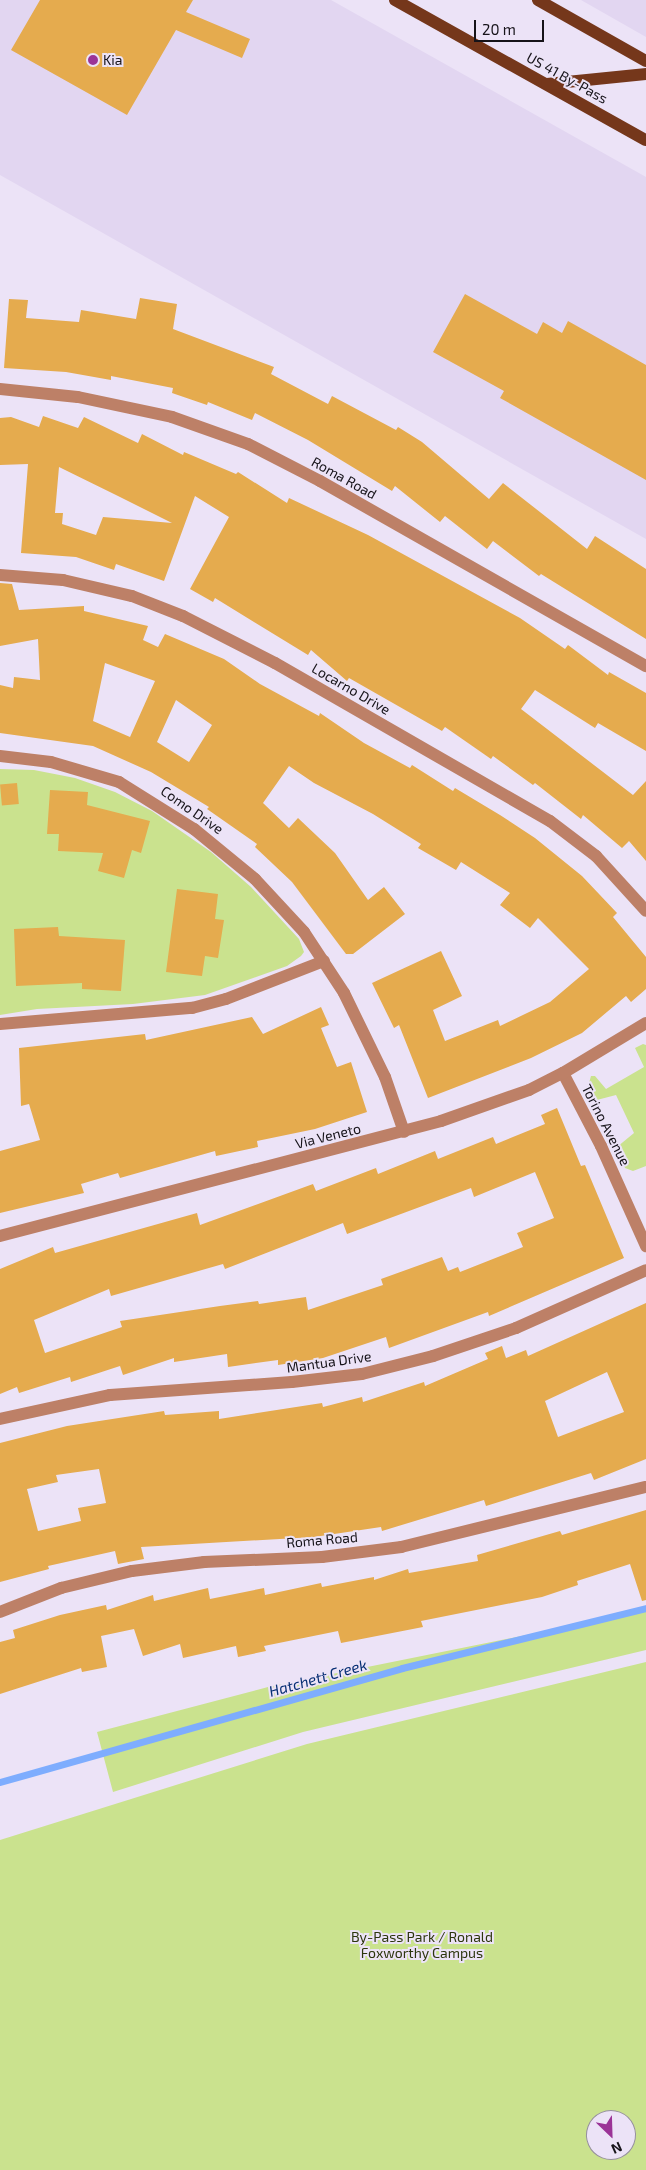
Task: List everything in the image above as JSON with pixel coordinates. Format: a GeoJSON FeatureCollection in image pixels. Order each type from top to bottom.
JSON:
{"type":"FeatureCollection","features":[{"type":"Feature","properties":{"kind":"main road","name":"US 41 By-Pass"},"geometry":{"type":"LineString","coordinates":[[395,0],[646,140]]}},
{"type":"Feature","properties":{"kind":"main road"},"geometry":{"type":"LineString","coordinates":[[538,0],[646,61]]}},
{"type":"Feature","properties":{"kind":"main road"},"geometry":{"type":"LineString","coordinates":[[547,84],[646,74]]}},
{"type":"Feature","properties":{"kind":"street","name":"Roma Road"},"geometry":{"type":"LineString","coordinates":[[0,390],[78,397],[163,415],[248,444],[320,481],[646,666]]}},
{"type":"Feature","properties":{"kind":"street","name":"Locarno Drive"},"geometry":{"type":"LineString","coordinates":[[0,575],[63,580],[140,598],[183,616],[275,663],[550,821],[602,862],[646,911]]}},
{"type":"Feature","properties":{"kind":"street","name":"Como Drive"},"geometry":{"type":"LineString","coordinates":[[0,756],[51,762],[96,773],[164,808],[225,852],[255,879],[304,932],[324,961],[373,1049],[404,1132]]}},
{"type":"Feature","properties":{"kind":"street"},"geometry":{"type":"LineString","coordinates":[[0,1024],[192,1008],[226,999],[324,961]]}},
{"type":"Feature","properties":{"kind":"street","name":"Via Veneto"},"geometry":{"type":"LineString","coordinates":[[0,1236],[404,1132],[491,1104],[563,1074],[646,1023]]}},
{"type":"Feature","properties":{"kind":"street","name":"Torino Avenue"},"geometry":{"type":"LineString","coordinates":[[563,1074],[646,1246]]}},
{"type":"Feature","properties":{"kind":"street","name":"Mantua Drive"},"geometry":{"type":"LineString","coordinates":[[0,1419],[110,1395],[292,1382],[380,1370],[516,1328],[646,1270]]}},
{"type":"Feature","properties":{"kind":"street","name":"Roma Road"},"geometry":{"type":"LineString","coordinates":[[0,1612],[61,1588],[132,1571],[196,1563],[322,1557],[401,1547],[646,1487]]}},
{"type":"Feature","properties":{"kind":"shaded area"},"geometry":{"type":"Polygon","coordinates":[[[0,0],[331,0],[646,177],[646,539],[0,175],[0,0]]]}},
{"type":"Feature","properties":{"kind":"shaded area"},"geometry":{"type":"Polygon","coordinates":[[[581,0],[646,0],[646,37],[581,0]]]}},
{"type":"Feature","properties":{"kind":"green space"},"geometry":{"type":"Polygon","coordinates":[[[0,769],[34,770],[75,778],[115,792],[152,811],[211,852],[251,887],[299,939],[304,952],[287,966],[205,995],[133,1004],[37,1009],[0,1015],[0,769]]]}},
{"type":"Feature","properties":{"kind":"green space"},"geometry":{"type":"Polygon","coordinates":[[[643,1044],[646,1045],[646,1166],[633,1171],[625,1168],[617,1147],[634,1133],[616,1095],[593,1101],[589,1083],[591,1076],[595,1076],[606,1089],[644,1067],[635,1048],[643,1044]]]}},
{"type":"Feature","properties":{"kind":"green space"},"geometry":{"type":"Polygon","coordinates":[[[646,1611],[646,1650],[303,1732],[113,1792],[97,1732],[268,1687],[646,1611]]]}},
{"type":"Feature","properties":{"kind":"green space","name":"By-Pass Park / Ronald Foxworthy Campus"},"geometry":{"type":"Polygon","coordinates":[[[646,1662],[646,2170],[0,2170],[0,1840],[307,1744],[646,1662]]]}},
{"type":"Feature","properties":{"kind":"building","name":"Kia"},"geometry":{"type":"Polygon","coordinates":[[[40,0],[193,0],[186,12],[250,39],[242,58],[176,30],[127,115],[11,50],[40,0]]]}},
{"type":"Feature","properties":{"kind":"building"},"geometry":{"type":"Polygon","coordinates":[[[465,294],[537,334],[543,322],[562,333],[568,321],[646,365],[646,480],[500,398],[504,391],[433,352],[465,294]]]}},
{"type":"Feature","properties":{"kind":"building"},"geometry":{"type":"Polygon","coordinates":[[[140,298],[177,304],[173,329],[274,367],[271,374],[328,404],[332,396],[396,430],[398,427],[422,442],[489,499],[503,483],[587,549],[595,536],[646,569],[646,639],[541,574],[539,576],[493,541],[487,549],[445,516],[440,522],[395,486],[392,491],[308,440],[255,413],[252,420],[208,402],[207,405],[172,393],[173,388],[111,376],[111,380],[66,372],[4,368],[9,299],[28,300],[26,318],[79,322],[81,310],[136,319],[140,298]]]}},
{"type":"Feature","properties":{"kind":"building"},"geometry":{"type":"Polygon","coordinates":[[[43,416],[78,428],[84,417],[138,443],[142,434],[183,455],[184,452],[236,474],[238,472],[287,503],[289,498],[368,535],[520,618],[565,649],[568,645],[608,675],[609,672],[646,693],[646,751],[598,723],[595,728],[535,690],[521,709],[633,795],[646,781],[646,861],[629,841],[622,848],[583,815],[581,819],[535,783],[533,785],[493,756],[491,759],[445,727],[442,731],[349,678],[347,681],[311,650],[308,655],[215,598],[213,602],[190,589],[229,517],[195,496],[164,581],[116,564],[114,570],[76,557],[21,553],[28,464],[0,465],[0,418],[11,417],[39,427],[43,416]],[[59,467],[55,513],[63,513],[62,524],[96,535],[103,517],[172,523],[59,467]]]}},
{"type":"Feature","properties":{"kind":"building"},"geometry":{"type":"Polygon","coordinates":[[[0,583],[12,584],[19,610],[84,606],[84,611],[148,626],[143,640],[158,647],[165,634],[224,659],[260,684],[319,716],[320,713],[364,743],[410,768],[412,765],[453,791],[455,788],[535,838],[582,876],[617,913],[613,917],[646,957],[646,989],[631,1002],[626,996],[582,1033],[531,1058],[428,1098],[399,1025],[394,1028],[372,983],[441,951],[462,996],[433,1010],[445,1041],[498,1020],[500,1026],[550,1002],[589,969],[538,918],[530,928],[500,905],[510,893],[461,862],[456,870],[418,848],[421,844],[373,814],[314,783],[289,766],[263,803],[289,828],[298,818],[335,853],[368,900],[384,887],[405,914],[353,954],[346,954],[292,882],[255,847],[257,844],[207,809],[209,807],[151,772],[93,746],[0,733],[0,685],[13,688],[14,677],[40,680],[38,639],[0,646],[0,583]],[[105,663],[93,721],[130,737],[155,681],[105,663]],[[176,700],[157,742],[189,762],[212,725],[176,700]]]}},
{"type":"Feature","properties":{"kind":"building"},"geometry":{"type":"Polygon","coordinates":[[[17,783],[19,804],[2,805],[0,784],[17,783]]]}},
{"type":"Feature","properties":{"kind":"building"},"geometry":{"type":"Polygon","coordinates":[[[50,790],[88,792],[87,805],[150,821],[141,853],[132,850],[124,878],[98,871],[103,853],[58,851],[59,834],[47,834],[50,790]]]}},
{"type":"Feature","properties":{"kind":"building"},"geometry":{"type":"Polygon","coordinates":[[[177,889],[218,894],[215,919],[224,920],[218,958],[205,956],[202,976],[166,972],[177,889]]]}},
{"type":"Feature","properties":{"kind":"building"},"geometry":{"type":"Polygon","coordinates":[[[58,927],[59,936],[125,940],[121,991],[82,989],[82,983],[16,986],[14,929],[58,927]]]}},
{"type":"Feature","properties":{"kind":"building"},"geometry":{"type":"Polygon","coordinates":[[[321,1007],[329,1025],[321,1028],[337,1067],[351,1062],[367,1112],[315,1129],[257,1141],[258,1147],[216,1156],[215,1151],[120,1178],[118,1173],[81,1184],[84,1193],[0,1213],[0,1151],[40,1140],[29,1104],[21,1106],[19,1048],[145,1034],[146,1040],[252,1017],[263,1034],[321,1007]]]}},
{"type":"Feature","properties":{"kind":"building"},"geometry":{"type":"Polygon","coordinates":[[[557,1108],[581,1166],[585,1165],[624,1258],[489,1316],[488,1312],[389,1348],[386,1337],[323,1358],[278,1365],[278,1360],[228,1367],[227,1354],[174,1362],[174,1358],[123,1375],[120,1366],[71,1382],[70,1377],[19,1393],[17,1387],[0,1394],[0,1269],[53,1247],[55,1253],[197,1213],[200,1225],[313,1184],[316,1191],[376,1168],[378,1174],[435,1151],[438,1159],[493,1137],[496,1144],[545,1124],[541,1115],[557,1108]],[[535,1172],[474,1197],[471,1188],[347,1234],[343,1223],[225,1269],[223,1264],[111,1296],[109,1289],[34,1320],[45,1353],[122,1327],[120,1321],[258,1301],[259,1304],[306,1297],[308,1310],[383,1285],[381,1279],[442,1257],[448,1271],[458,1267],[460,1272],[523,1247],[517,1233],[554,1218],[535,1172]]]}},
{"type":"Feature","properties":{"kind":"building"},"geometry":{"type":"Polygon","coordinates":[[[646,1303],[646,1459],[594,1480],[591,1473],[486,1506],[484,1500],[382,1531],[381,1527],[314,1537],[141,1547],[144,1559],[118,1564],[115,1551],[48,1566],[49,1569],[0,1582],[0,1443],[67,1426],[164,1411],[165,1415],[219,1411],[219,1419],[322,1403],[323,1407],[362,1397],[363,1402],[424,1382],[425,1386],[488,1359],[485,1353],[502,1346],[506,1358],[526,1350],[528,1356],[646,1303]],[[607,1372],[545,1401],[558,1437],[624,1412],[607,1372]],[[99,1469],[56,1475],[58,1482],[27,1489],[38,1531],[81,1521],[78,1508],[106,1503],[99,1469]]]}},
{"type":"Feature","properties":{"kind":"building"},"geometry":{"type":"Polygon","coordinates":[[[646,1510],[646,1600],[642,1601],[630,1564],[577,1581],[578,1585],[542,1597],[421,1621],[423,1627],[341,1643],[338,1631],[264,1646],[266,1651],[238,1657],[236,1646],[183,1658],[180,1644],[143,1656],[134,1629],[101,1636],[107,1667],[82,1672],[81,1668],[0,1694],[0,1642],[15,1638],[13,1630],[60,1615],[106,1605],[107,1610],[153,1595],[154,1601],[208,1588],[210,1599],[264,1588],[265,1595],[321,1583],[322,1587],[374,1577],[374,1580],[408,1569],[409,1573],[478,1561],[477,1555],[560,1531],[562,1535],[646,1510]]]}},
{"type":"Feature","properties":{"kind":"waterway","name":"Hatchett Creek"},"geometry":{"type":"LineString","coordinates":[[0,1782],[402,1668],[646,1608]]}},
{"type":"Feature","properties":{"kind":"place","name":"Kia"},"geometry":{"type":"Point","coordinates":[93,60]}}]}
